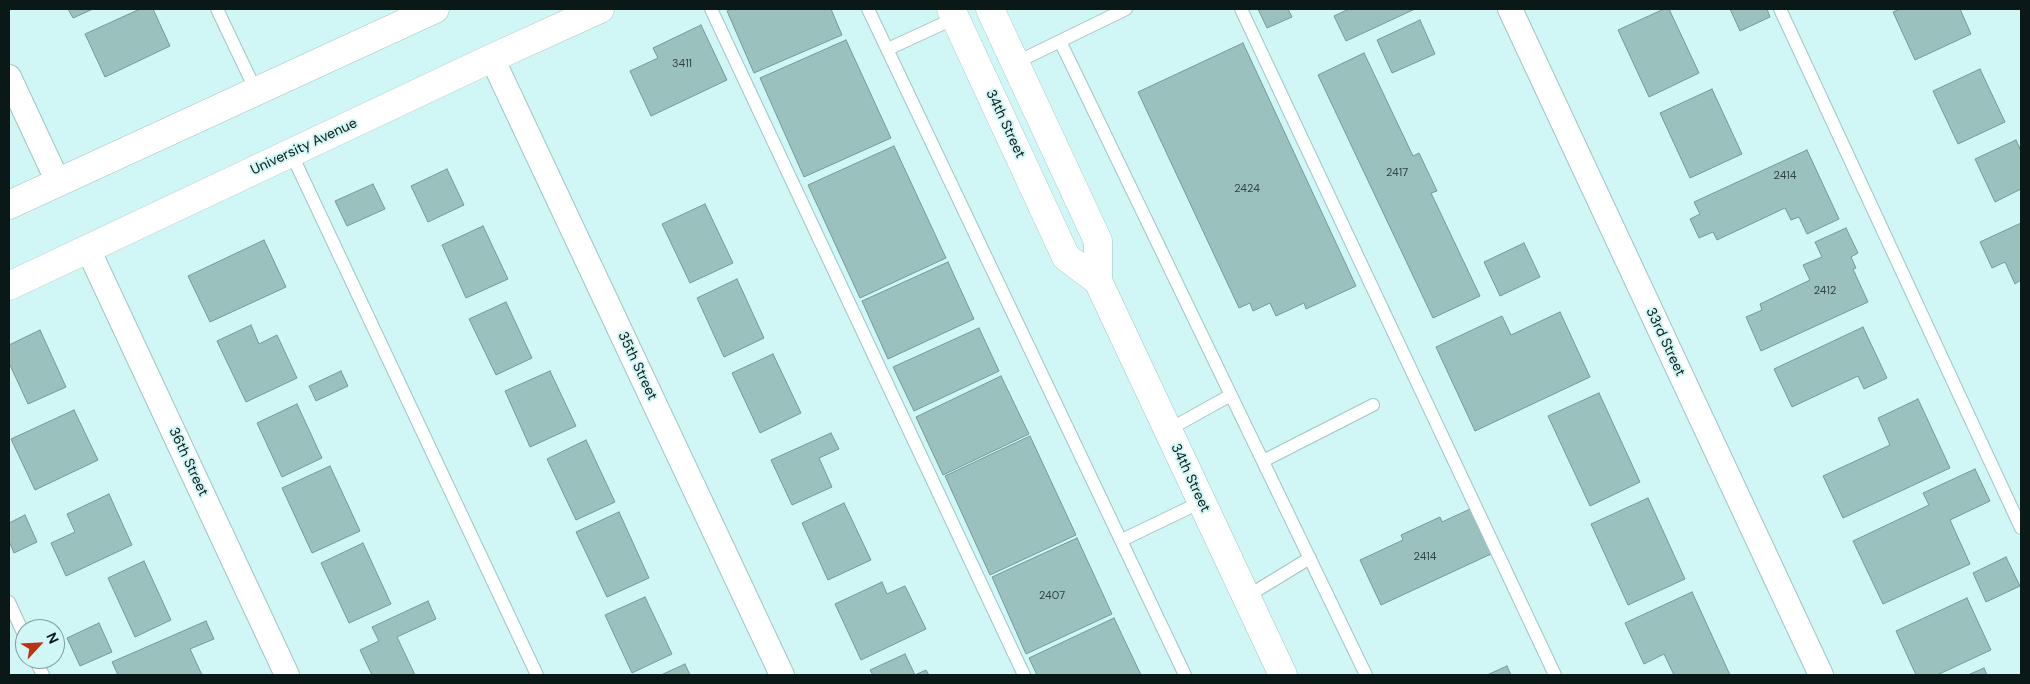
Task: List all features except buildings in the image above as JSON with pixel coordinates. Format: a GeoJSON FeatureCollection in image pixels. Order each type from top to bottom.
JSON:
{"type":"FeatureCollection","features":[{"type":"Feature","properties":{"kind":"main road"},"geometry":{"type":"LineString","coordinates":[[9,205],[435,9]]}},
{"type":"Feature","properties":{"kind":"main road","name":"University Avenue"},"geometry":{"type":"LineString","coordinates":[[9,286],[600,9]]}},
{"type":"Feature","properties":{"kind":"main road","name":"34th Street"},"geometry":{"type":"LineString","coordinates":[[990,9],[1098,241],[1098,281],[1283,675]]}},
{"type":"Feature","properties":{"kind":"main road","name":"34th Street"},"geometry":{"type":"LineString","coordinates":[[953,13],[1066,257],[1098,281]]}},
{"type":"Feature","properties":{"kind":"street","name":"33rd Street"},"geometry":{"type":"LineString","coordinates":[[1510,9],[1821,675]]}},
{"type":"Feature","properties":{"kind":"street","name":"35th Street"},"geometry":{"type":"LineString","coordinates":[[492,58],[782,675]]}},
{"type":"Feature","properties":{"kind":"street"},"geometry":{"type":"LineString","coordinates":[[9,77],[58,182]]}},
{"type":"Feature","properties":{"kind":"street","name":"36th Street"},"geometry":{"type":"LineString","coordinates":[[88,249],[287,675]]}},
{"type":"Feature","properties":{"kind":"lane"},"geometry":{"type":"LineString","coordinates":[[217,9],[256,91]]}},
{"type":"Feature","properties":{"kind":"lane"},"geometry":{"type":"LineString","coordinates":[[711,9],[1024,675]]}},
{"type":"Feature","properties":{"kind":"lane"},"geometry":{"type":"LineString","coordinates":[[868,9],[1185,675]]}},
{"type":"Feature","properties":{"kind":"lane"},"geometry":{"type":"LineString","coordinates":[[1015,63],[1126,9]]}},
{"type":"Feature","properties":{"kind":"lane"},"geometry":{"type":"LineString","coordinates":[[1241,9],[1555,675]]}},
{"type":"Feature","properties":{"kind":"lane"},"geometry":{"type":"LineString","coordinates":[[1780,9],[2021,528]]}},
{"type":"Feature","properties":{"kind":"lane"},"geometry":{"type":"LineString","coordinates":[[888,50],[953,13]]}},
{"type":"Feature","properties":{"kind":"lane"},"geometry":{"type":"LineString","coordinates":[[1060,41],[1366,675]]}},
{"type":"Feature","properties":{"kind":"lane"},"geometry":{"type":"LineString","coordinates":[[291,153],[538,675]]}},
{"type":"Feature","properties":{"kind":"lane"},"geometry":{"type":"LineString","coordinates":[[1168,430],[1231,395]]}},
{"type":"Feature","properties":{"kind":"lane"},"geometry":{"type":"LineString","coordinates":[[1263,461],[1373,405]]}},
{"type":"Feature","properties":{"kind":"lane"},"geometry":{"type":"LineString","coordinates":[[1122,540],[1202,502]]}},
{"type":"Feature","properties":{"kind":"lane"},"geometry":{"type":"LineString","coordinates":[[1246,597],[1310,558]]}},
{"type":"Feature","properties":{"kind":"lane"},"geometry":{"type":"LineString","coordinates":[[9,602],[17,619]]}}]}
